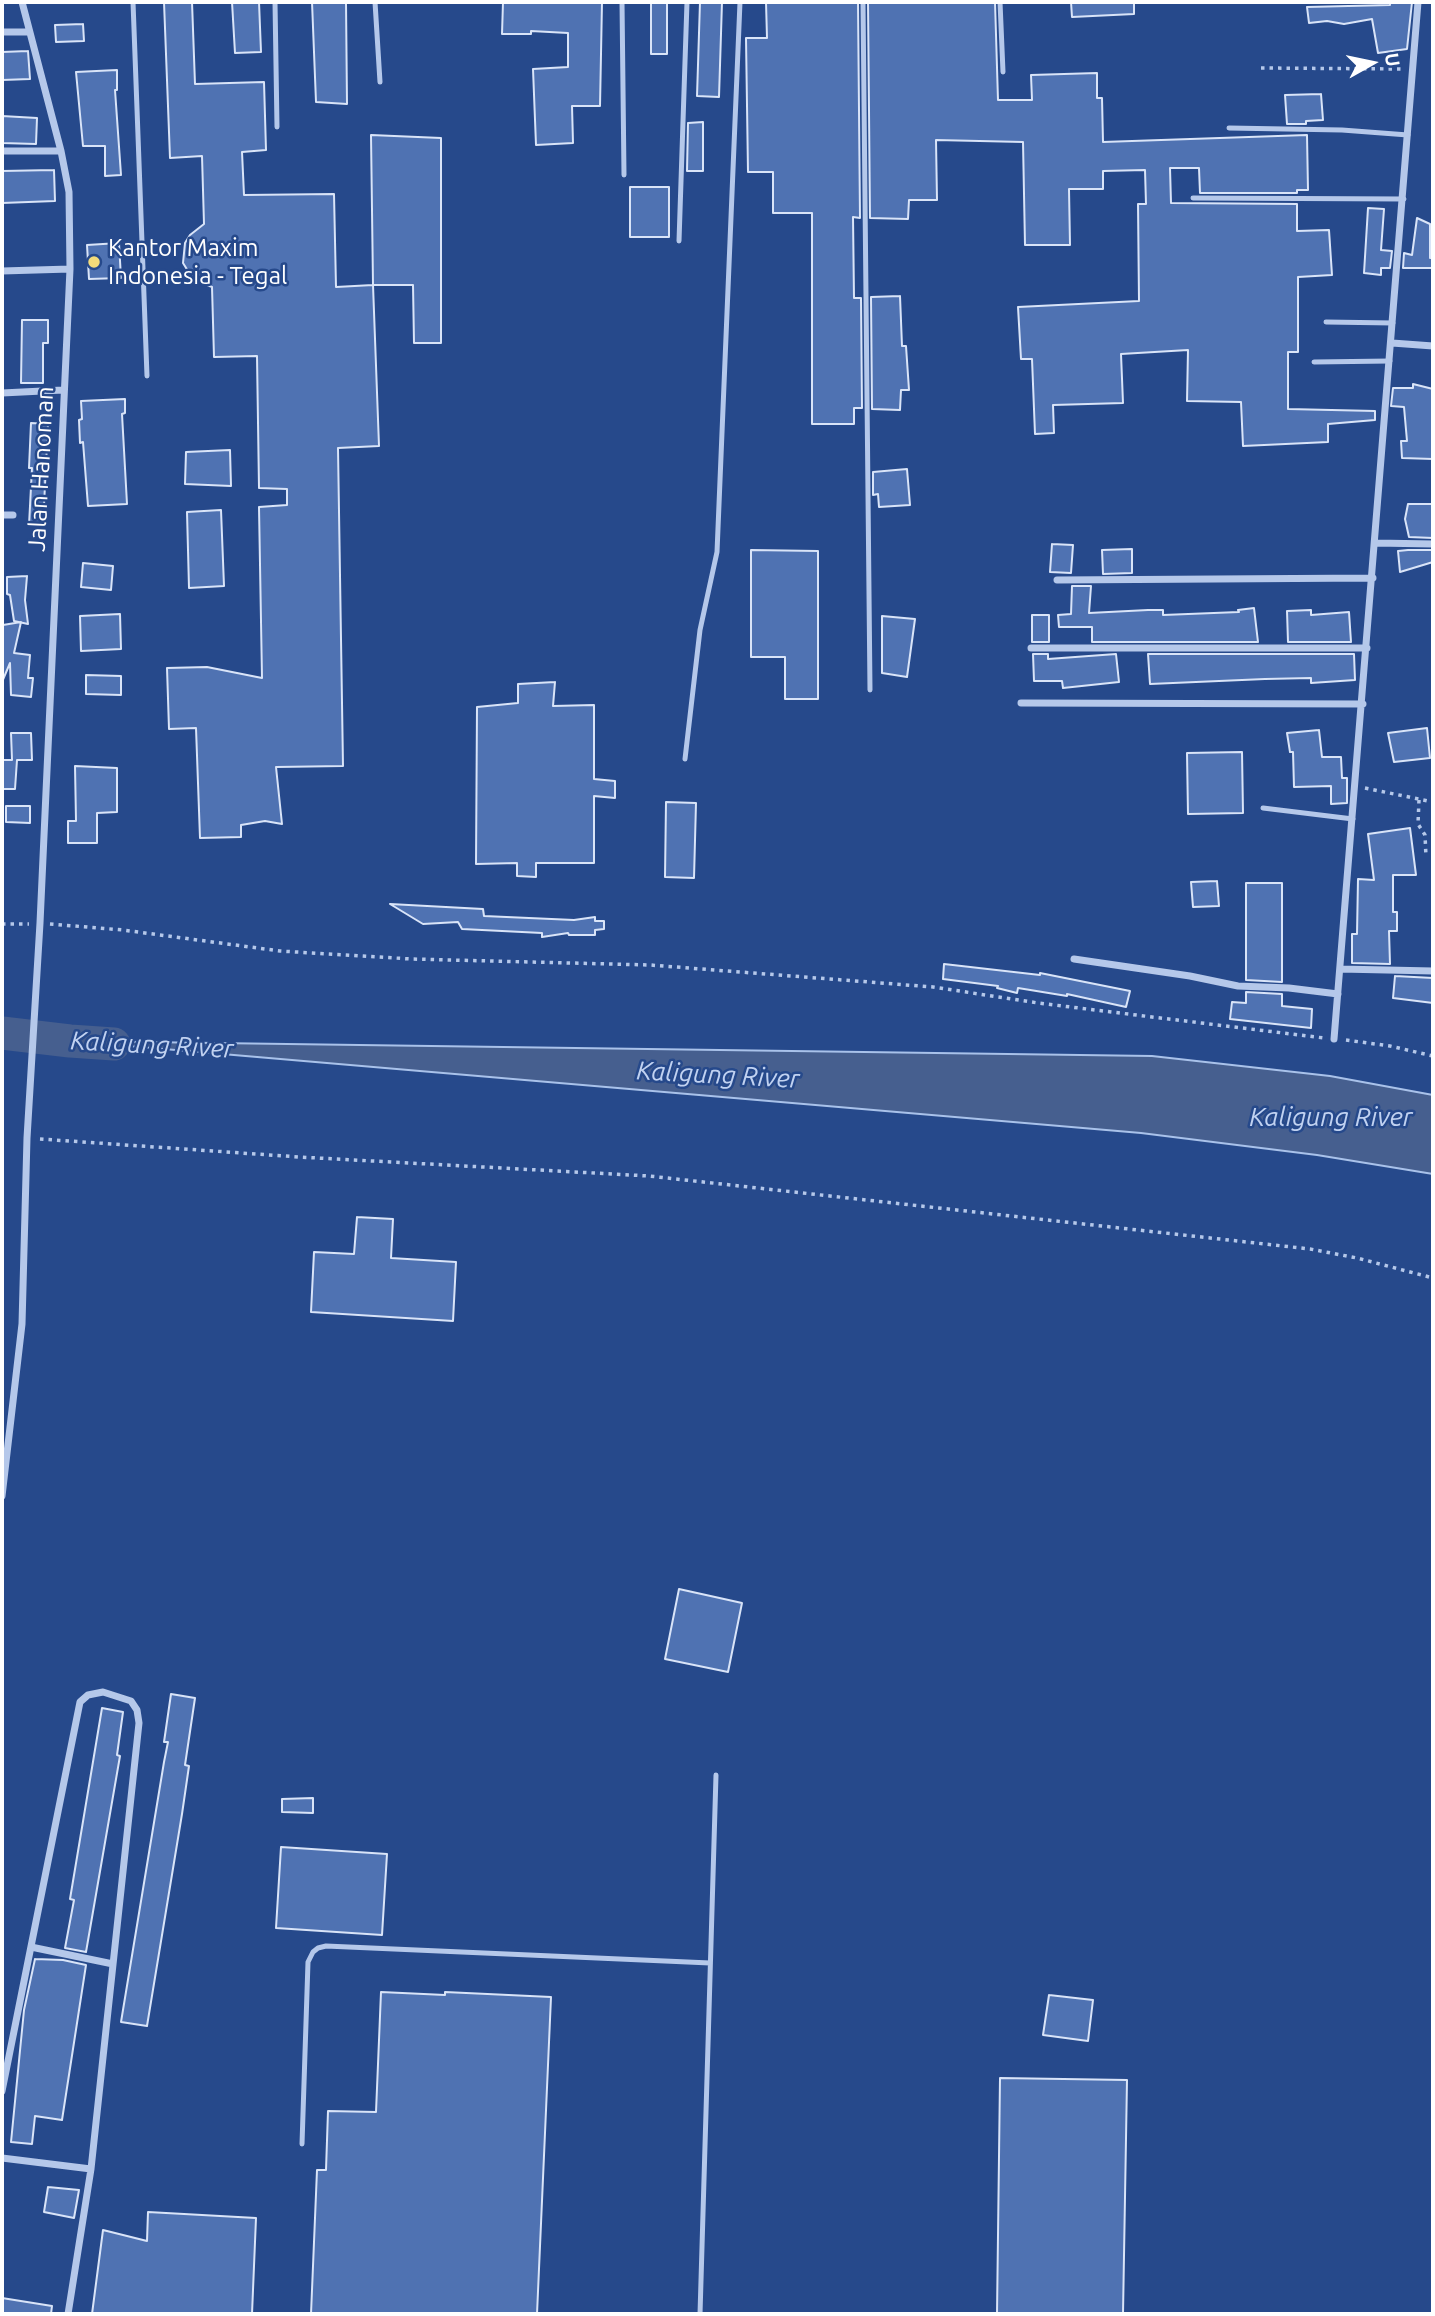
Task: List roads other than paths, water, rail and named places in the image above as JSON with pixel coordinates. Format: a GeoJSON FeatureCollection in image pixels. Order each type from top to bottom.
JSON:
{"type":"FeatureCollection","features":[{"type":"Feature","properties":{"kind":"street","name":"Jalan Hanoman"},"geometry":{"type":"LineString","coordinates":[[2,1496],[22,1324],[27,1138],[40,923],[70,270],[69,192],[22,2]]}},
{"type":"Feature","properties":{"kind":"street"},"geometry":{"type":"LineString","coordinates":[[1334,1039],[1418,2]]}},
{"type":"Feature","properties":{"kind":"street"},"geometry":{"type":"LineString","coordinates":[[2,32],[29,32]]}},
{"type":"Feature","properties":{"kind":"street"},"geometry":{"type":"LineString","coordinates":[[2,151],[61,151]]}},
{"type":"Feature","properties":{"kind":"street"},"geometry":{"type":"LineString","coordinates":[[2,271],[70,270]]}},
{"type":"Feature","properties":{"kind":"street"},"geometry":{"type":"LineString","coordinates":[[1392,343],[1433,346]]}},
{"type":"Feature","properties":{"kind":"street"},"geometry":{"type":"LineString","coordinates":[[2,393],[64,390]]}},
{"type":"Feature","properties":{"kind":"street"},"geometry":{"type":"LineString","coordinates":[[2,515],[13,515]]}},
{"type":"Feature","properties":{"kind":"street"},"geometry":{"type":"LineString","coordinates":[[1376,543],[1433,544]]}},
{"type":"Feature","properties":{"kind":"street"},"geometry":{"type":"LineString","coordinates":[[1057,580],[1373,578]]}},
{"type":"Feature","properties":{"kind":"street"},"geometry":{"type":"LineString","coordinates":[[1031,648],[1367,648]]}},
{"type":"Feature","properties":{"kind":"street"},"geometry":{"type":"LineString","coordinates":[[1021,703],[1363,704]]}},
{"type":"Feature","properties":{"kind":"street"},"geometry":{"type":"LineString","coordinates":[[1074,959],[1238,986],[1338,994]]}},
{"type":"Feature","properties":{"kind":"street"},"geometry":{"type":"LineString","coordinates":[[1340,969],[1433,971]]}},
{"type":"Feature","properties":{"kind":"street"},"geometry":{"type":"LineString","coordinates":[[2,2091],[80,1702],[88,1695],[103,1692],[131,1702],[137,1710],[139,1723],[91,2169],[68,2314]]}},
{"type":"Feature","properties":{"kind":"street"},"geometry":{"type":"LineString","coordinates":[[31,1947],[113,1964]]}},
{"type":"Feature","properties":{"kind":"street"},"geometry":{"type":"LineString","coordinates":[[2,2158],[91,2169]]}},
{"type":"Feature","properties":{"kind":"lane"},"geometry":{"type":"LineString","coordinates":[[133,2],[147,376]]}},
{"type":"Feature","properties":{"kind":"lane"},"geometry":{"type":"LineString","coordinates":[[275,2],[277,127]]}},
{"type":"Feature","properties":{"kind":"lane"},"geometry":{"type":"LineString","coordinates":[[374,2],[380,82]]}},
{"type":"Feature","properties":{"kind":"lane"},"geometry":{"type":"LineString","coordinates":[[622,2],[624,175]]}},
{"type":"Feature","properties":{"kind":"lane"},"geometry":{"type":"LineString","coordinates":[[679,241],[687,2]]}},
{"type":"Feature","properties":{"kind":"lane"},"geometry":{"type":"LineString","coordinates":[[684,759],[700,631],[717,552],[740,2]]}},
{"type":"Feature","properties":{"kind":"lane"},"geometry":{"type":"LineString","coordinates":[[863,2],[870,690]]}},
{"type":"Feature","properties":{"kind":"lane"},"geometry":{"type":"LineString","coordinates":[[1000,2],[1003,72]]}},
{"type":"Feature","properties":{"kind":"lane"},"geometry":{"type":"LineString","coordinates":[[1229,128],[1342,130],[1408,135]]}},
{"type":"Feature","properties":{"kind":"lane"},"geometry":{"type":"LineString","coordinates":[[1193,198],[1404,199]]}},
{"type":"Feature","properties":{"kind":"lane"},"geometry":{"type":"LineString","coordinates":[[1326,322],[1393,323]]}},
{"type":"Feature","properties":{"kind":"lane"},"geometry":{"type":"LineString","coordinates":[[1314,362],[1390,361]]}},
{"type":"Feature","properties":{"kind":"lane"},"geometry":{"type":"LineString","coordinates":[[1263,808],[1353,819]]}},
{"type":"Feature","properties":{"kind":"lane"},"geometry":{"type":"LineString","coordinates":[[700,2314],[716,1775]]}},
{"type":"Feature","properties":{"kind":"lane"},"geometry":{"type":"LineString","coordinates":[[302,2144],[308,1962],[318,1948],[326,1946],[710,1963]]}},
{"type":"Feature","properties":{"kind":"water","name":"Kaligung River"},"geometry":{"type":"Polygon","coordinates":[[[71,1041],[1152,1056],[1330,1076],[1433,1095],[1433,1174],[1317,1155],[1141,1133],[71,1041]]]}},
{"type":"Feature","properties":{"kind":"waterway","name":"Kaligung River"},"geometry":{"type":"LineString","coordinates":[[2,1033],[114,1044]]}},
{"type":"Feature","properties":{"kind":"place","name":"Kantor Maxim Indonesia - Tegal"},"geometry":{"type":"Point","coordinates":[94,262]}}]}
